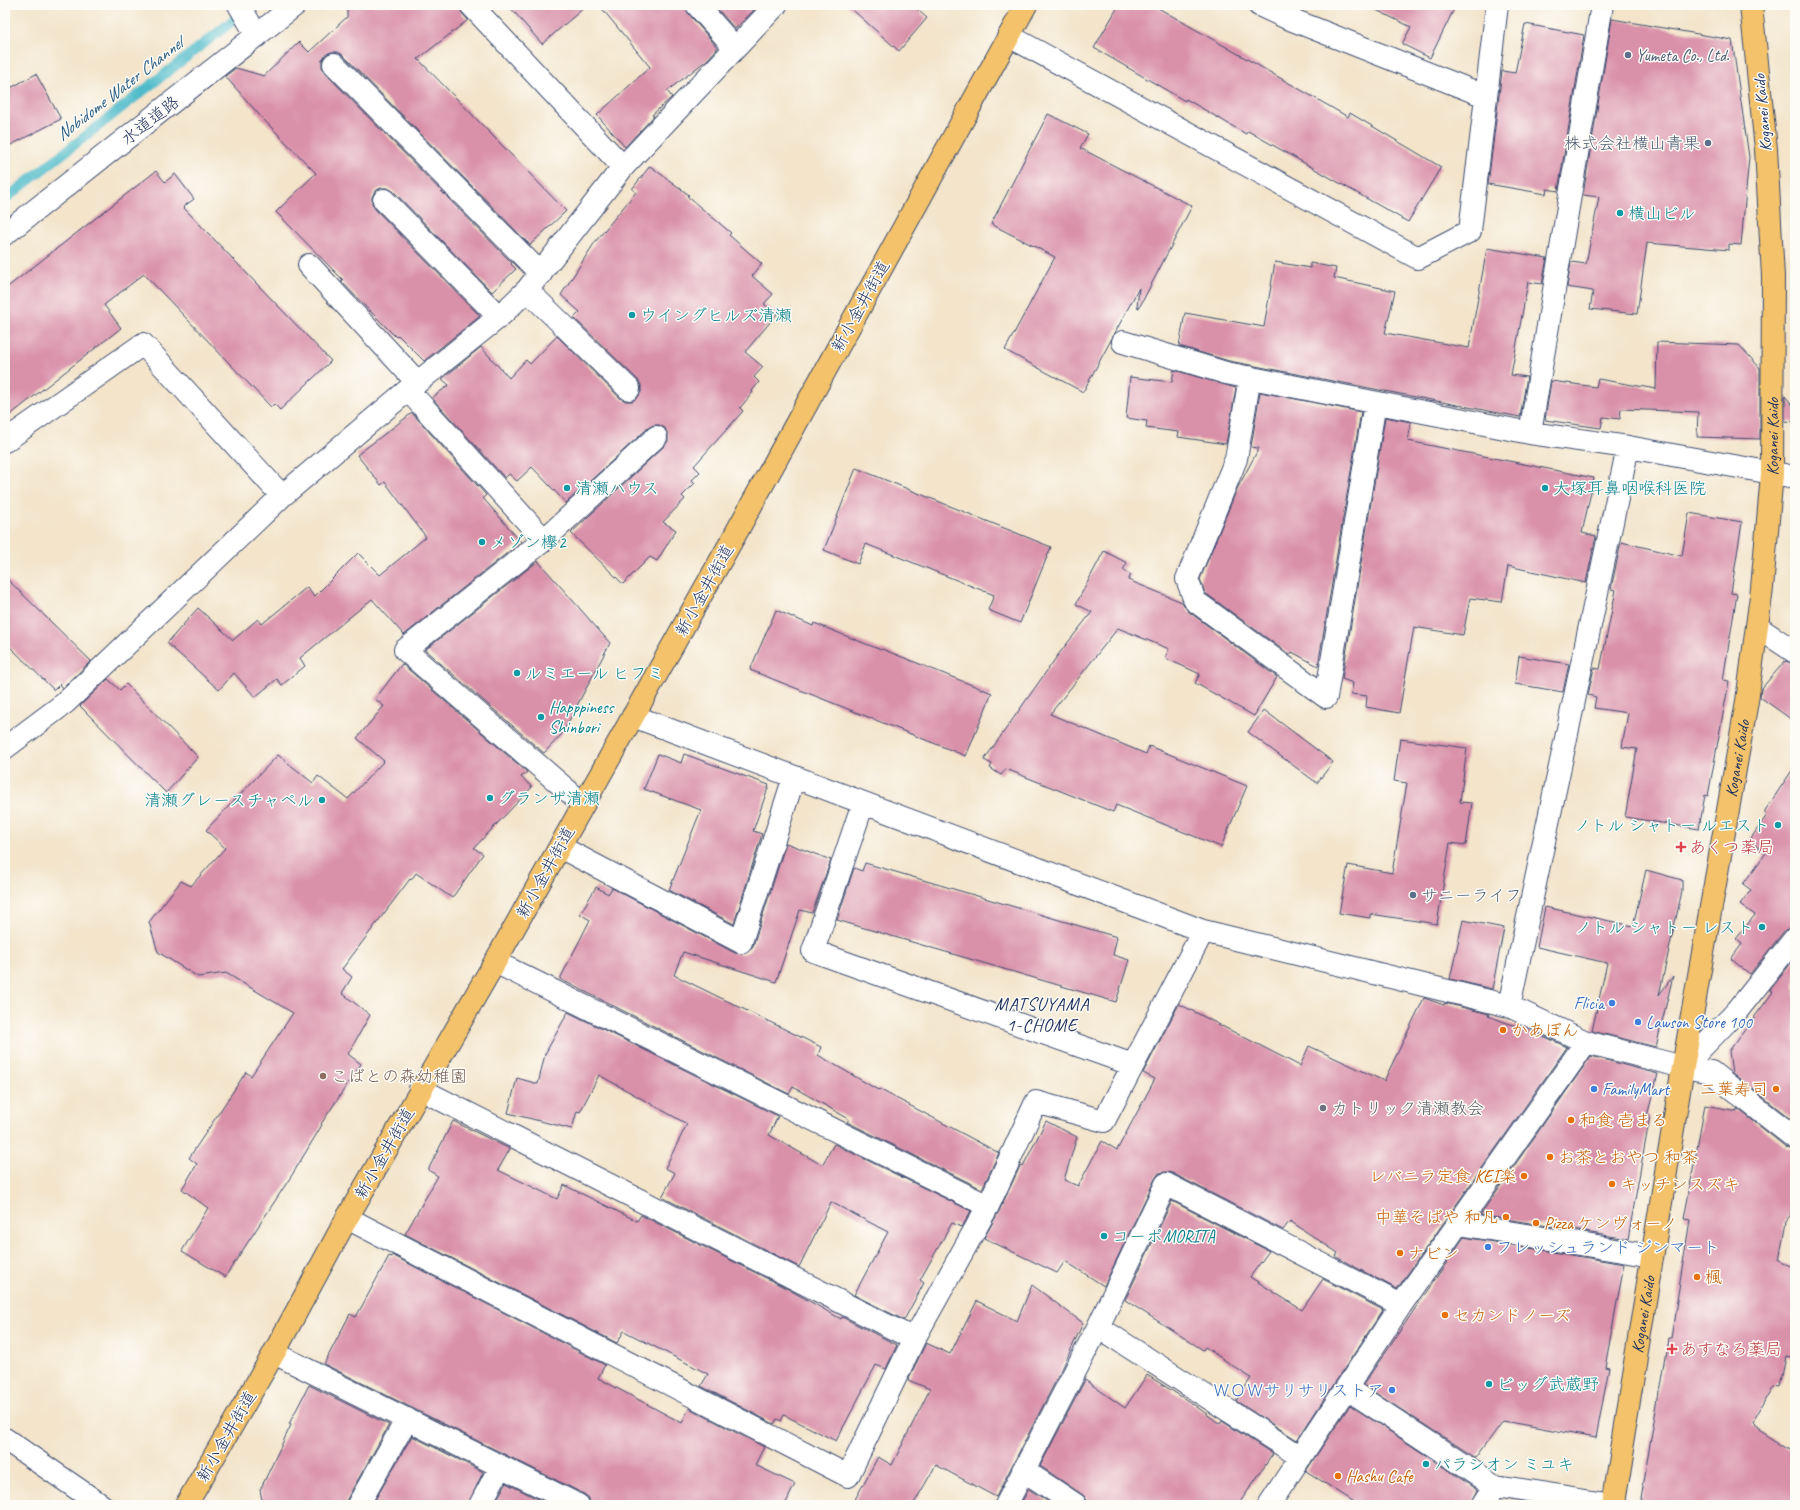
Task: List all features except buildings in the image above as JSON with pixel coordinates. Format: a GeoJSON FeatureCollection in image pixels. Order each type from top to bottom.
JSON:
{"type":"FeatureCollection","features":[{"type":"Feature","properties":{"kind":"main road","name":"新小金井街道"},"geometry":{"type":"LineString","coordinates":[[186,1505],[274,1353],[347,1218],[420,1089],[496,962],[583,804],[736,533],[1026,5]]}},
{"type":"Feature","properties":{"kind":"main road","name":"Koganei Kaido"},"geometry":{"type":"LineString","coordinates":[[1612,1504],[1683,1067],[1747,701],[1757,626],[1772,474],[1773,277],[1766,148],[1751,5]]}},
{"type":"Feature","properties":{"kind":"street","name":"水道道路"},"geometry":{"type":"LineString","coordinates":[[5,234],[248,21],[295,5]]}},
{"type":"Feature","properties":{"kind":"street"},"geometry":{"type":"LineString","coordinates":[[471,5],[623,167]]}},
{"type":"Feature","properties":{"kind":"street"},"geometry":{"type":"LineString","coordinates":[[697,5],[735,48]]}},
{"type":"Feature","properties":{"kind":"street"},"geometry":{"type":"LineString","coordinates":[[5,748],[65,703],[282,496],[499,316],[526,290],[541,274],[623,167],[776,5]]}},
{"type":"Feature","properties":{"kind":"street"},"geometry":{"type":"LineString","coordinates":[[1259,5],[1284,17],[1485,96]]}},
{"type":"Feature","properties":{"kind":"street"},"geometry":{"type":"LineString","coordinates":[[1009,36],[1418,258],[1470,231],[1496,5]]}},
{"type":"Feature","properties":{"kind":"street"},"geometry":{"type":"LineString","coordinates":[[1530,434],[1602,5]]}},
{"type":"Feature","properties":{"kind":"street"},"geometry":{"type":"LineString","coordinates":[[334,64],[541,274]]}},
{"type":"Feature","properties":{"kind":"street"},"geometry":{"type":"LineString","coordinates":[[384,200],[499,316]]}},
{"type":"Feature","properties":{"kind":"street"},"geometry":{"type":"LineString","coordinates":[[310,265],[544,540]]}},
{"type":"Feature","properties":{"kind":"street"},"geometry":{"type":"LineString","coordinates":[[526,290],[629,389]]}},
{"type":"Feature","properties":{"kind":"street"},"geometry":{"type":"LineString","coordinates":[[1123,342],[1226,373],[1530,434],[1628,447],[1795,477]]}},
{"type":"Feature","properties":{"kind":"street"},"geometry":{"type":"LineString","coordinates":[[5,441],[143,344],[282,496]]}},
{"type":"Feature","properties":{"kind":"street"},"geometry":{"type":"LineString","coordinates":[[1250,377],[1236,459],[1187,579],[1195,601],[1326,697],[1375,402]]}},
{"type":"Feature","properties":{"kind":"street"},"geometry":{"type":"LineString","coordinates":[[583,804],[405,650],[544,540],[656,437]]}},
{"type":"Feature","properties":{"kind":"street"},"geometry":{"type":"LineString","coordinates":[[1509,1006],[1628,447]]}},
{"type":"Feature","properties":{"kind":"street"},"geometry":{"type":"LineString","coordinates":[[1757,626],[1795,652]]}},
{"type":"Feature","properties":{"kind":"street"},"geometry":{"type":"LineString","coordinates":[[633,716],[1203,931],[1509,1006],[1586,1042],[1683,1067],[1711,1072],[1795,1138]]}},
{"type":"Feature","properties":{"kind":"street"},"geometry":{"type":"LineString","coordinates":[[560,847],[741,942],[794,777]]}},
{"type":"Feature","properties":{"kind":"street"},"geometry":{"type":"LineString","coordinates":[[863,803],[813,951],[1134,1065]]}},
{"type":"Feature","properties":{"kind":"street"},"geometry":{"type":"LineString","coordinates":[[347,1218],[848,1476],[914,1339],[988,1206],[1036,1102],[1104,1121],[1203,931]]}},
{"type":"Feature","properties":{"kind":"street"},"geometry":{"type":"LineString","coordinates":[[1683,1067],[1737,1011],[1795,938]]}},
{"type":"Feature","properties":{"kind":"street"},"geometry":{"type":"LineString","coordinates":[[496,962],[988,1206]]}},
{"type":"Feature","properties":{"kind":"street"},"geometry":{"type":"LineString","coordinates":[[1269,1505],[1401,1305],[1460,1224],[1586,1042]]}},
{"type":"Feature","properties":{"kind":"street"},"geometry":{"type":"LineString","coordinates":[[420,1089],[914,1339]]}},
{"type":"Feature","properties":{"kind":"street"},"geometry":{"type":"LineString","coordinates":[[1006,1505],[1098,1327],[1166,1184],[1401,1305]]}},
{"type":"Feature","properties":{"kind":"street"},"geometry":{"type":"LineString","coordinates":[[1460,1224],[1652,1256]]}},
{"type":"Feature","properties":{"kind":"street"},"geometry":{"type":"LineString","coordinates":[[1098,1327],[1301,1457]]}},
{"type":"Feature","properties":{"kind":"street"},"geometry":{"type":"LineString","coordinates":[[274,1353],[578,1505]]}},
{"type":"Feature","properties":{"kind":"street"},"geometry":{"type":"LineString","coordinates":[[1346,1388],[1496,1486],[1612,1504]]}},
{"type":"Feature","properties":{"kind":"street"},"geometry":{"type":"LineString","coordinates":[[358,1505],[407,1419]]}},
{"type":"Feature","properties":{"kind":"street"},"geometry":{"type":"LineString","coordinates":[[5,1439],[101,1505]]}},
{"type":"Feature","properties":{"kind":"street"},"geometry":{"type":"LineString","coordinates":[[480,1505],[500,1467]]}},
{"type":"Feature","properties":{"kind":"street"},"geometry":{"type":"LineString","coordinates":[[1023,1470],[1076,1505]]}},
{"type":"Feature","properties":{"kind":"street"},"geometry":{"type":"LineString","coordinates":[[1483,1505],[1496,1486]]}},
{"type":"Feature","properties":{"kind":"waterway","name":"Nobidome Water Channel"},"geometry":{"type":"LineString","coordinates":[[5,199],[253,5]]}},
{"type":"Feature","properties":{"kind":"place","name":"Yumeta Co., Ltd."},"geometry":{"type":"Point","coordinates":[1628,55]}},
{"type":"Feature","properties":{"kind":"place","name":"株式会社横山青果"},"geometry":{"type":"Point","coordinates":[1708,143]}},
{"type":"Feature","properties":{"kind":"place","name":"横山ビル"},"geometry":{"type":"Point","coordinates":[1620,213]}},
{"type":"Feature","properties":{"kind":"place","name":"ウイングヒルズ清瀬"},"geometry":{"type":"Point","coordinates":[632,315]}},
{"type":"Feature","properties":{"kind":"place","name":"清瀬ハウス"},"geometry":{"type":"Point","coordinates":[567,488]}},
{"type":"Feature","properties":{"kind":"place","name":"大塚耳鼻咽喉科医院"},"geometry":{"type":"Point","coordinates":[1545,488]}},
{"type":"Feature","properties":{"kind":"place","name":"メゾン欅2"},"geometry":{"type":"Point","coordinates":[482,542]}},
{"type":"Feature","properties":{"kind":"place","name":"ルミエール ヒフミ"},"geometry":{"type":"Point","coordinates":[517,673]}},
{"type":"Feature","properties":{"kind":"place","name":"Happpiness Shinbori"},"geometry":{"type":"Point","coordinates":[541,717]}},
{"type":"Feature","properties":{"kind":"place","name":"グランザ清瀬"},"geometry":{"type":"Point","coordinates":[490,798]}},
{"type":"Feature","properties":{"kind":"place","name":"清瀬グレースチャペル"},"geometry":{"type":"Point","coordinates":[322,800]}},
{"type":"Feature","properties":{"kind":"place","name":"ノトル シャトー ルエスト"},"geometry":{"type":"Point","coordinates":[1778,825]}},
{"type":"Feature","properties":{"kind":"place","name":"あくつ薬局"},"geometry":{"type":"Point","coordinates":[1681,847]}},
{"type":"Feature","properties":{"kind":"place","name":"サニーライフ"},"geometry":{"type":"Point","coordinates":[1413,895]}},
{"type":"Feature","properties":{"kind":"place","name":"ノトル シャトー レスト"},"geometry":{"type":"Point","coordinates":[1762,927]}},
{"type":"Feature","properties":{"kind":"place","name":"Flicia"},"geometry":{"type":"Point","coordinates":[1612,1003]}},
{"type":"Feature","properties":{"kind":"place","name":"Lawson Store 100"},"geometry":{"type":"Point","coordinates":[1638,1022]}},
{"type":"Feature","properties":{"kind":"place","name":"かあぼん"},"geometry":{"type":"Point","coordinates":[1503,1030]}},
{"type":"Feature","properties":{"kind":"place","name":"こばとの森幼稚園"},"geometry":{"type":"Point","coordinates":[323,1076]}},
{"type":"Feature","properties":{"kind":"place","name":"FamilyMart"},"geometry":{"type":"Point","coordinates":[1594,1089]}},
{"type":"Feature","properties":{"kind":"place","name":"二葉寿司"},"geometry":{"type":"Point","coordinates":[1776,1089]}},
{"type":"Feature","properties":{"kind":"place","name":"カトリック清瀬教会"},"geometry":{"type":"Point","coordinates":[1323,1108]}},
{"type":"Feature","properties":{"kind":"place","name":"和食 壱まる"},"geometry":{"type":"Point","coordinates":[1571,1120]}},
{"type":"Feature","properties":{"kind":"place","name":"お茶とおやつ 和茶"},"geometry":{"type":"Point","coordinates":[1550,1157]}},
{"type":"Feature","properties":{"kind":"place","name":"レバニラ定食 KEI楽"},"geometry":{"type":"Point","coordinates":[1524,1176]}},
{"type":"Feature","properties":{"kind":"place","name":"キッチンスズキ"},"geometry":{"type":"Point","coordinates":[1612,1184]}},
{"type":"Feature","properties":{"kind":"place","name":"中華そばや 和凡"},"geometry":{"type":"Point","coordinates":[1506,1217]}},
{"type":"Feature","properties":{"kind":"place","name":"Pizza ケンヴォーノ"},"geometry":{"type":"Point","coordinates":[1536,1223]}},
{"type":"Feature","properties":{"kind":"place","name":"コーポMORITA"},"geometry":{"type":"Point","coordinates":[1104,1236]}},
{"type":"Feature","properties":{"kind":"place","name":"フレッシュランド ジンマート"},"geometry":{"type":"Point","coordinates":[1488,1247]}},
{"type":"Feature","properties":{"kind":"place","name":"ナビン"},"geometry":{"type":"Point","coordinates":[1400,1253]}},
{"type":"Feature","properties":{"kind":"place","name":"楓"},"geometry":{"type":"Point","coordinates":[1697,1277]}},
{"type":"Feature","properties":{"kind":"place","name":"セカンドノーズ"},"geometry":{"type":"Point","coordinates":[1445,1315]}},
{"type":"Feature","properties":{"kind":"place","name":"あすなろ薬局"},"geometry":{"type":"Point","coordinates":[1672,1349]}},
{"type":"Feature","properties":{"kind":"place","name":"ビッグ武蔵野"},"geometry":{"type":"Point","coordinates":[1489,1384]}},
{"type":"Feature","properties":{"kind":"place","name":"ＷＯＷサリサリストア"},"geometry":{"type":"Point","coordinates":[1392,1390]}},
{"type":"Feature","properties":{"kind":"place","name":"パラシオン ミユキ"},"geometry":{"type":"Point","coordinates":[1426,1464]}},
{"type":"Feature","properties":{"kind":"place","name":"Hashu Cafe"},"geometry":{"type":"Point","coordinates":[1338,1476]}},
{"type":"Feature","properties":{"kind":"district","name":"MATSUYAMA 1-CHOME"},"geometry":{"type":"Point","coordinates":[1042,1014]}}]}
